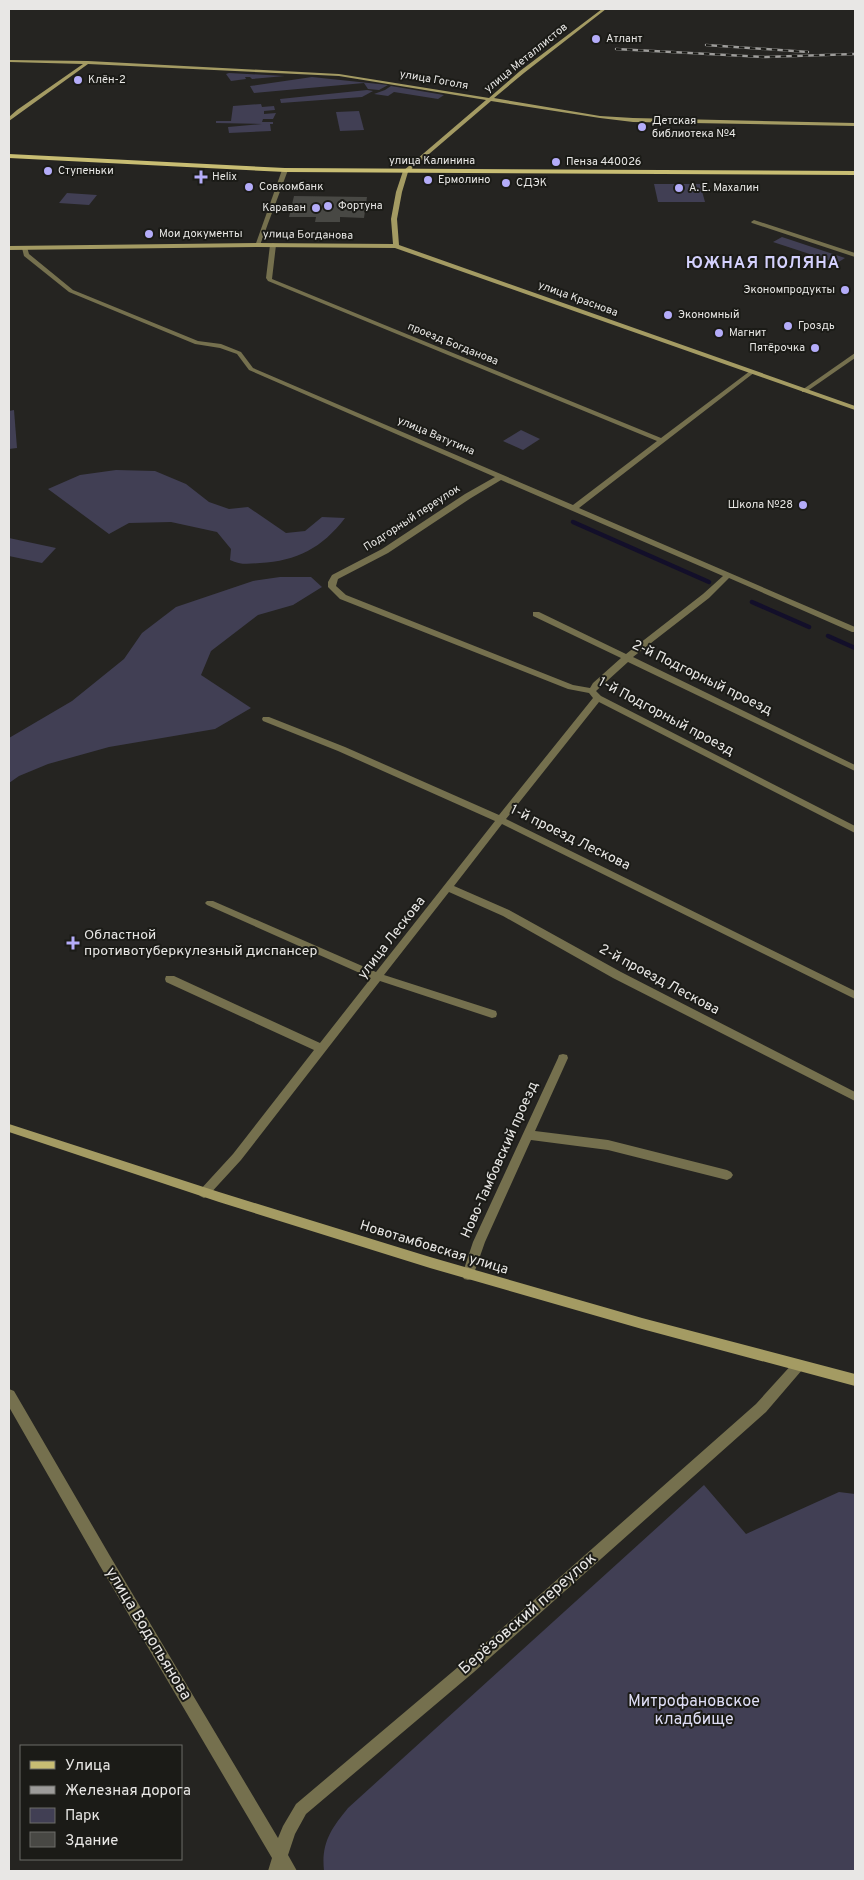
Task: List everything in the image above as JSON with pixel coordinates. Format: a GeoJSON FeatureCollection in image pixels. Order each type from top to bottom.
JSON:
{"type":"FeatureCollection","features":[{"type":"Feature","properties":{"kind":"main road","name":"улица Калинина"},"geometry":{"type":"LineString","coordinates":[[9,156],[285,170],[855,173]]}},
{"type":"Feature","properties":{"kind":"street","name":"улица Металлистов"},"geometry":{"type":"LineString","coordinates":[[406,172],[490,99],[604,9]]}},
{"type":"Feature","properties":{"kind":"street","name":"улица Гоголя"},"geometry":{"type":"LineString","coordinates":[[9,61],[88,62],[332,74],[600,117],[633,120],[855,125]]}},
{"type":"Feature","properties":{"kind":"street"},"geometry":{"type":"LineString","coordinates":[[9,119],[25,105],[52,90],[88,62]]}},
{"type":"Feature","properties":{"kind":"street"},"geometry":{"type":"LineString","coordinates":[[257,245],[285,170]]}},
{"type":"Feature","properties":{"kind":"street"},"geometry":{"type":"LineString","coordinates":[[396,246],[394,219],[399,192],[406,172]]}},
{"type":"Feature","properties":{"kind":"street"},"geometry":{"type":"LineString","coordinates":[[754,222],[855,255]]}},
{"type":"Feature","properties":{"kind":"street","name":"улица Богданова"},"geometry":{"type":"LineString","coordinates":[[9,248],[257,245],[396,246]]}},
{"type":"Feature","properties":{"kind":"street","name":"проезд Богданова"},"geometry":{"type":"LineString","coordinates":[[273,245],[270,280],[662,441]]}},
{"type":"Feature","properties":{"kind":"street","name":"улица Краснова"},"geometry":{"type":"LineString","coordinates":[[396,246],[855,408]]}},
{"type":"Feature","properties":{"kind":"street","name":"улица Ватутина"},"geometry":{"type":"LineString","coordinates":[[25,248],[26,255],[71,291],[197,344],[221,346],[239,353],[250,369],[855,630]]}},
{"type":"Feature","properties":{"kind":"street"},"geometry":{"type":"LineString","coordinates":[[804,390],[855,355]]}},
{"type":"Feature","properties":{"kind":"street"},"geometry":{"type":"LineString","coordinates":[[574,508],[752,372]]}},
{"type":"Feature","properties":{"kind":"street","name":"Подгорный переулок"},"geometry":{"type":"LineString","coordinates":[[335,577],[385,551],[468,496],[501,477]]}},
{"type":"Feature","properties":{"kind":"street","name":"улица Лескова"},"geometry":{"type":"LineString","coordinates":[[204,1193],[237,1157],[449,888],[595,695],[596,685],[628,657],[706,596],[728,575]]}},
{"type":"Feature","properties":{"kind":"street","name":"1-й Подгорный проезд"},"geometry":{"type":"LineString","coordinates":[[335,577],[332,587],[343,597],[595,695],[855,830]]}},
{"type":"Feature","properties":{"kind":"street","name":"2-й Подгорный проезд"},"geometry":{"type":"LineString","coordinates":[[536,614],[855,768]]}},
{"type":"Feature","properties":{"kind":"street","name":"1-й проезд Лескова"},"geometry":{"type":"LineString","coordinates":[[266,720],[341,747],[499,820],[667,900],[855,995]]}},
{"type":"Feature","properties":{"kind":"street","name":"2-й проезд Лескова"},"geometry":{"type":"LineString","coordinates":[[449,888],[506,913],[617,975],[855,1097]]}},
{"type":"Feature","properties":{"kind":"street"},"geometry":{"type":"LineString","coordinates":[[210,903],[378,977],[492,1014]]}},
{"type":"Feature","properties":{"kind":"street"},"geometry":{"type":"LineString","coordinates":[[170,979],[322,1049]]}},
{"type":"Feature","properties":{"kind":"street","name":"Ново-Тамбовский проезд"},"geometry":{"type":"LineString","coordinates":[[468,1275],[479,1242],[563,1058]]}},
{"type":"Feature","properties":{"kind":"street","name":"Новотамбовская улица"},"geometry":{"type":"LineString","coordinates":[[9,1128],[204,1193],[468,1275],[855,1380]]}},
{"type":"Feature","properties":{"kind":"street"},"geometry":{"type":"LineString","coordinates":[[527,1135],[617,1146],[727,1175]]}},
{"type":"Feature","properties":{"kind":"street","name":"Берёзовский переулок"},"geometry":{"type":"LineString","coordinates":[[278,1864],[288,1831],[302,1809],[476,1661],[761,1408],[798,1366]]}},
{"type":"Feature","properties":{"kind":"street","name":"улица Водопьянова"},"geometry":{"type":"LineString","coordinates":[[9,1395],[278,1864],[289,1871]]}},
{"type":"Feature","properties":{"kind":"green space"},"geometry":{"type":"Polygon","coordinates":[[[226,74],[285,76],[252,79],[245,77],[246,79],[231,81],[226,74]]]}},
{"type":"Feature","properties":{"kind":"green space"},"geometry":{"type":"Polygon","coordinates":[[[312,77],[388,85],[379,90],[368,89],[364,83],[254,93],[250,86],[312,77]]]}},
{"type":"Feature","properties":{"kind":"green space"},"geometry":{"type":"Polygon","coordinates":[[[391,86],[444,95],[438,99],[394,92],[388,96],[374,94],[391,86]]]}},
{"type":"Feature","properties":{"kind":"green space"},"geometry":{"type":"Polygon","coordinates":[[[367,90],[373,91],[362,97],[281,103],[280,99],[367,90]]]}},
{"type":"Feature","properties":{"kind":"green space"},"geometry":{"type":"Polygon","coordinates":[[[261,104],[262,107],[274,106],[275,110],[264,111],[264,114],[276,113],[273,119],[263,119],[262,122],[273,122],[273,124],[270,124],[271,131],[229,133],[228,127],[262,124],[216,123],[216,121],[231,121],[233,106],[261,104]]]}},
{"type":"Feature","properties":{"kind":"green space"},"geometry":{"type":"Polygon","coordinates":[[[359,111],[364,130],[340,131],[336,112],[359,111]]]}},
{"type":"Feature","properties":{"kind":"green space"},"geometry":{"type":"Polygon","coordinates":[[[654,184],[700,184],[705,202],[658,202],[654,184]]]}},
{"type":"Feature","properties":{"kind":"green space"},"geometry":{"type":"Polygon","coordinates":[[[67,193],[97,195],[89,205],[59,203],[67,193]]]}},
{"type":"Feature","properties":{"kind":"green space"},"geometry":{"type":"Polygon","coordinates":[[[782,237],[845,258],[837,263],[773,242],[782,237]]]}},
{"type":"Feature","properties":{"kind":"green space"},"geometry":{"type":"Polygon","coordinates":[[[14,410],[17,448],[9,449],[9,411],[14,410]]]}},
{"type":"Feature","properties":{"kind":"green space"},"geometry":{"type":"Polygon","coordinates":[[[521,430],[540,439],[523,450],[503,441],[521,430]]]}},
{"type":"Feature","properties":{"kind":"green space"},"geometry":{"type":"Polygon","coordinates":[[[116,470],[155,471],[186,484],[209,502],[229,509],[248,507],[286,533],[305,531],[322,517],[345,518],[318,545],[297,556],[273,562],[241,563],[230,560],[231,549],[217,532],[171,522],[129,523],[109,534],[48,489],[80,475],[116,470]]]}},
{"type":"Feature","properties":{"kind":"green space"},"geometry":{"type":"Polygon","coordinates":[[[9,538],[56,548],[42,563],[9,556],[9,538]]]}},
{"type":"Feature","properties":{"kind":"green space"},"geometry":{"type":"Polygon","coordinates":[[[280,577],[311,577],[322,587],[293,605],[258,615],[211,651],[201,675],[251,708],[215,729],[109,747],[48,764],[19,776],[9,783],[9,738],[72,701],[124,659],[142,633],[176,607],[253,581],[280,577]]]}},
{"type":"Feature","properties":{"kind":"green space","name":"Митрофановское кладбище"},"geometry":{"type":"Polygon","coordinates":[[[704,1485],[746,1534],[839,1492],[855,1494],[855,1871],[324,1871],[324,1852],[328,1837],[348,1808],[704,1485]]]}},
{"type":"Feature","properties":{"kind":"building","name":"Фортуна"},"geometry":{"type":"Polygon","coordinates":[[[294,196],[367,197],[364,218],[340,217],[340,222],[315,222],[316,217],[289,217],[294,196]]]}},
{"type":"Feature","properties":{"kind":"waterway"},"geometry":{"type":"LineString","coordinates":[[573,522],[709,582]]}},
{"type":"Feature","properties":{"kind":"waterway"},"geometry":{"type":"LineString","coordinates":[[752,602],[809,627]]}},
{"type":"Feature","properties":{"kind":"waterway"},"geometry":{"type":"LineString","coordinates":[[828,636],[855,648]]}},
{"type":"Feature","properties":{"kind":"railway"},"geometry":{"type":"LineString","coordinates":[[706,45],[808,52]]}},
{"type":"Feature","properties":{"kind":"railway"},"geometry":{"type":"LineString","coordinates":[[616,49],[765,57],[855,54]]}},
{"type":"Feature","properties":{"kind":"place","name":"Атлант"},"geometry":{"type":"Point","coordinates":[596,39]}},
{"type":"Feature","properties":{"kind":"place","name":"Клён-2"},"geometry":{"type":"Point","coordinates":[78,80]}},
{"type":"Feature","properties":{"kind":"place","name":"Детская библиотека №4"},"geometry":{"type":"Point","coordinates":[642,127]}},
{"type":"Feature","properties":{"kind":"place","name":"Пенза 440026"},"geometry":{"type":"Point","coordinates":[556,162]}},
{"type":"Feature","properties":{"kind":"place","name":"Ступеньки"},"geometry":{"type":"Point","coordinates":[48,171]}},
{"type":"Feature","properties":{"kind":"place","name":"Helix"},"geometry":{"type":"Point","coordinates":[201,177]}},
{"type":"Feature","properties":{"kind":"place","name":"Ермолино"},"geometry":{"type":"Point","coordinates":[428,180]}},
{"type":"Feature","properties":{"kind":"place","name":"СДЭК"},"geometry":{"type":"Point","coordinates":[506,183]}},
{"type":"Feature","properties":{"kind":"place","name":"Совкомбанк"},"geometry":{"type":"Point","coordinates":[249,187]}},
{"type":"Feature","properties":{"kind":"place","name":"А. Е. Махалин"},"geometry":{"type":"Point","coordinates":[679,188]}},
{"type":"Feature","properties":{"kind":"place","name":"Фортуна"},"geometry":{"type":"Point","coordinates":[328,206]}},
{"type":"Feature","properties":{"kind":"place","name":"Караван"},"geometry":{"type":"Point","coordinates":[316,208]}},
{"type":"Feature","properties":{"kind":"place","name":"Мои документы"},"geometry":{"type":"Point","coordinates":[149,234]}},
{"type":"Feature","properties":{"kind":"place","name":"Экономпродукты"},"geometry":{"type":"Point","coordinates":[845,290]}},
{"type":"Feature","properties":{"kind":"place","name":"Экономный"},"geometry":{"type":"Point","coordinates":[668,315]}},
{"type":"Feature","properties":{"kind":"place","name":"Гроздь"},"geometry":{"type":"Point","coordinates":[788,326]}},
{"type":"Feature","properties":{"kind":"place","name":"Магнит"},"geometry":{"type":"Point","coordinates":[719,333]}},
{"type":"Feature","properties":{"kind":"place","name":"Пятёрочка"},"geometry":{"type":"Point","coordinates":[815,348]}},
{"type":"Feature","properties":{"kind":"place","name":"Школа №28"},"geometry":{"type":"Point","coordinates":[803,505]}},
{"type":"Feature","properties":{"kind":"place","name":"Областной противотуберкулезный диспансер"},"geometry":{"type":"Point","coordinates":[73,943]}},
{"type":"Feature","properties":{"kind":"district","name":"ЮЖНАЯ ПОЛЯНА"},"geometry":{"type":"Point","coordinates":[763,264]}}]}
